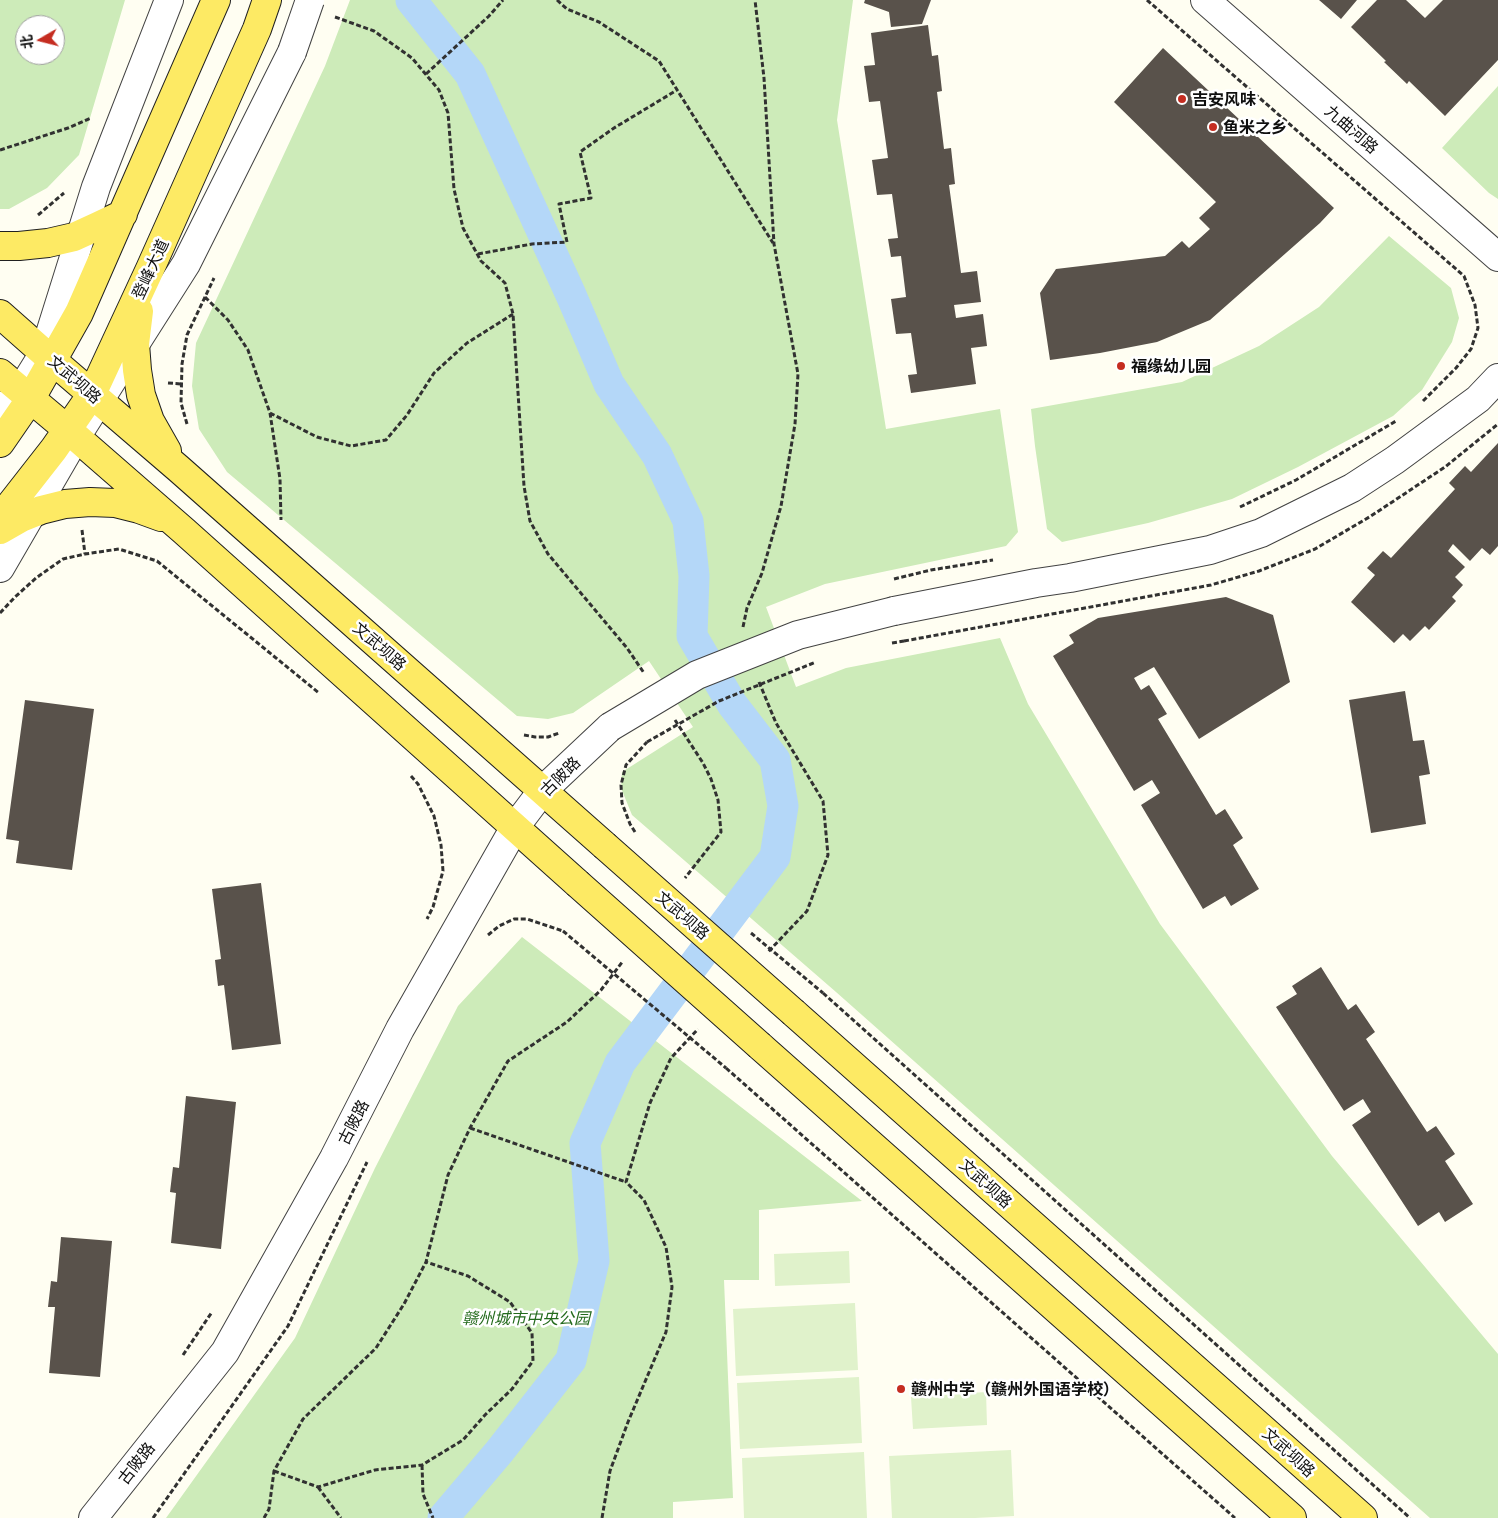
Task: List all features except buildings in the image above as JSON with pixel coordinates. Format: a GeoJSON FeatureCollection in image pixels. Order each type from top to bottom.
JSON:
{"type":"FeatureCollection","features":[{"type":"Feature","properties":{"kind":"main road","name":"登峰大道"},"geometry":{"type":"LineString","coordinates":[[0,518],[72,433],[96,397],[150,269],[257,29],[267,0]]}},
{"type":"Feature","properties":{"kind":"main road"},"geometry":{"type":"LineString","coordinates":[[48,356],[79,313],[214,5]]}},
{"type":"Feature","properties":{"kind":"main road"},"geometry":{"type":"LineString","coordinates":[[0,246],[48,243],[81,234],[123,214]]}},
{"type":"Feature","properties":{"kind":"main road"},"geometry":{"type":"LineString","coordinates":[[150,269],[137,319],[135,344],[137,370],[141,395],[150,422],[163,446],[179,469]]}},
{"type":"Feature","properties":{"kind":"main road","name":"文武坝路"},"geometry":{"type":"LineString","coordinates":[[0,314],[543,790],[1363,1518]]}},
{"type":"Feature","properties":{"kind":"main road"},"geometry":{"type":"LineString","coordinates":[[0,373],[184,531],[1292,1518]]}},
{"type":"Feature","properties":{"kind":"main road"},"geometry":{"type":"LineString","coordinates":[[0,443],[26,394]]}},
{"type":"Feature","properties":{"kind":"main road"},"geometry":{"type":"LineString","coordinates":[[0,530],[41,510],[65,504],[90,502],[115,503],[139,509],[162,518],[184,531]]}},
{"type":"Feature","properties":{"kind":"street"},"geometry":{"type":"LineString","coordinates":[[96,397],[135,344],[186,264],[292,52],[310,0]]}},
{"type":"Feature","properties":{"kind":"street","name":"九曲河路"},"geometry":{"type":"LineString","coordinates":[[1205,0],[1498,257]]}},
{"type":"Feature","properties":{"kind":"street"},"geometry":{"type":"LineString","coordinates":[[0,413],[26,394],[48,356],[81,234],[96,187],[166,9]]}},
{"type":"Feature","properties":{"kind":"street","name":"古陂路"},"geometry":{"type":"LineString","coordinates":[[92,1518],[225,1352],[334,1158],[400,1029],[515,827],[543,790],[610,727],[697,675],[798,635],[894,612],[1210,550],[1261,533],[1352,488],[1395,460],[1478,398],[1498,378]]}},
{"type":"Feature","properties":{"kind":"street"},"geometry":{"type":"LineString","coordinates":[[0,568],[31,514],[72,433]]}},
{"type":"Feature","properties":{"kind":"path"},"geometry":{"type":"LineString","coordinates":[[426,74],[489,16],[503,0]]}},
{"type":"Feature","properties":{"kind":"path"},"geometry":{"type":"LineString","coordinates":[[557,0],[567,9],[599,22],[659,61],[774,244]]}},
{"type":"Feature","properties":{"kind":"path"},"geometry":{"type":"LineString","coordinates":[[743,627],[747,608],[762,573],[781,506],[795,424],[798,374],[774,244],[764,78],[755,0]]}},
{"type":"Feature","properties":{"kind":"path"},"geometry":{"type":"LineString","coordinates":[[1148,0],[1464,276],[1475,305],[1478,328],[1471,349],[1456,368],[1421,403]]}},
{"type":"Feature","properties":{"kind":"path"},"geometry":{"type":"LineString","coordinates":[[478,254],[532,244],[567,242],[559,204],[591,198],[580,152],[614,128],[677,90]]}},
{"type":"Feature","properties":{"kind":"path"},"geometry":{"type":"LineString","coordinates":[[0,150],[68,128],[95,117]]}},
{"type":"Feature","properties":{"kind":"path"},"geometry":{"type":"LineString","coordinates":[[188,430],[181,403],[182,364],[187,335],[217,270]]}},
{"type":"Feature","properties":{"kind":"path"},"geometry":{"type":"LineString","coordinates":[[205,297],[228,320],[248,350],[270,414],[280,479],[282,528]]}},
{"type":"Feature","properties":{"kind":"path"},"geometry":{"type":"LineString","coordinates":[[270,414],[317,437],[351,446],[386,440],[407,415],[434,373],[467,343],[513,314]]}},
{"type":"Feature","properties":{"kind":"path"},"geometry":{"type":"LineString","coordinates":[[1236,509],[1296,480],[1397,420]]}},
{"type":"Feature","properties":{"kind":"path"},"geometry":{"type":"LineString","coordinates":[[0,613],[36,578],[63,559],[119,549],[157,561],[326,699]]}},
{"type":"Feature","properties":{"kind":"path"},"geometry":{"type":"LineString","coordinates":[[893,580],[931,570],[996,559]]}},
{"type":"Feature","properties":{"kind":"path"},"geometry":{"type":"LineString","coordinates":[[735,629],[750,622]]}},
{"type":"Feature","properties":{"kind":"path"},"geometry":{"type":"LineString","coordinates":[[885,645],[904,641]]}},
{"type":"Feature","properties":{"kind":"path"},"geometry":{"type":"LineString","coordinates":[[640,838],[630,824],[622,803],[620,785],[626,764],[647,742],[719,701],[821,660]]}},
{"type":"Feature","properties":{"kind":"path"},"geometry":{"type":"LineString","coordinates":[[759,680],[776,723],[823,801],[828,855],[807,911],[768,953]]}},
{"type":"Feature","properties":{"kind":"path"},"geometry":{"type":"LineString","coordinates":[[518,731],[535,737],[548,737],[564,731]]}},
{"type":"Feature","properties":{"kind":"path"},"geometry":{"type":"LineString","coordinates":[[406,770],[418,784],[434,816],[441,845],[443,871],[433,906],[424,924]]}},
{"type":"Feature","properties":{"kind":"path"},"geometry":{"type":"LineString","coordinates":[[484,938],[499,926],[514,919],[527,919],[563,931],[726,1068],[1236,1518]]}},
{"type":"Feature","properties":{"kind":"path"},"geometry":{"type":"LineString","coordinates":[[823,993],[1410,1518]]}},
{"type":"Feature","properties":{"kind":"path"},"geometry":{"type":"LineString","coordinates":[[626,1182],[650,1103],[670,1058],[703,1023]]}},
{"type":"Feature","properties":{"kind":"path"},"geometry":{"type":"LineString","coordinates":[[470,1128],[626,1182],[644,1200],[666,1246],[672,1287],[666,1332],[628,1422],[610,1471],[602,1518]]}},
{"type":"Feature","properties":{"kind":"path"},"geometry":{"type":"LineString","coordinates":[[153,1518],[288,1326],[368,1159]]}},
{"type":"Feature","properties":{"kind":"path"},"geometry":{"type":"LineString","coordinates":[[318,1487],[375,1470],[422,1465],[463,1440],[512,1389],[533,1360],[532,1333],[510,1302],[468,1276],[426,1262]]}},
{"type":"Feature","properties":{"kind":"path"},"geometry":{"type":"LineString","coordinates":[[181,1358],[214,1309]]}},
{"type":"Feature","properties":{"kind":"path"},"geometry":{"type":"LineString","coordinates":[[422,1465],[423,1494],[433,1518]]}},
{"type":"Feature","properties":{"kind":"path"},"geometry":{"type":"LineString","coordinates":[[274,1471],[318,1487],[341,1518]]}},
{"type":"Feature","properties":{"kind":"green space"},"geometry":{"type":"Polygon","coordinates":[[[0,0],[125,0],[79,155],[47,188],[9,209],[0,209],[0,0]]]}},
{"type":"Feature","properties":{"kind":"green space"},"geometry":{"type":"Polygon","coordinates":[[[350,0],[853,0],[837,120],[886,429],[1000,409],[1018,532],[1006,546],[825,584],[766,607],[796,687],[846,668],[1000,638],[1028,704],[1160,924],[1332,1156],[1498,1354],[1498,1518],[1430,1518],[836,992],[632,815],[621,788],[622,772],[693,727],[649,661],[573,713],[548,719],[517,716],[227,472],[199,429],[192,386],[196,343],[325,66],[350,0]]]}},
{"type":"Feature","properties":{"kind":"green space"},"geometry":{"type":"Polygon","coordinates":[[[1498,86],[1498,199],[1489,193],[1442,148],[1498,86]]]}},
{"type":"Feature","properties":{"kind":"green space"},"geometry":{"type":"Polygon","coordinates":[[[1389,236],[1451,288],[1459,318],[1452,342],[1422,390],[1393,416],[1298,467],[1232,499],[1148,523],[1062,542],[1047,529],[1031,409],[1182,382],[1259,346],[1319,307],[1389,236]]]}},
{"type":"Feature","properties":{"kind":"green space","name":"赣州城市中央公园"},"geometry":{"type":"Polygon","coordinates":[[[522,937],[862,1201],[759,1210],[759,1280],[724,1280],[733,1498],[673,1502],[673,1518],[166,1518],[295,1338],[375,1168],[458,1006],[522,937]]]}},
{"type":"Feature","properties":{"kind":"green space"},"geometry":{"type":"Polygon","coordinates":[[[849,1251],[850,1283],[775,1286],[774,1254],[849,1251]]]}},
{"type":"Feature","properties":{"kind":"green space"},"geometry":{"type":"Polygon","coordinates":[[[855,1303],[858,1370],[736,1376],[733,1309],[855,1303]]]}},
{"type":"Feature","properties":{"kind":"green space"},"geometry":{"type":"Polygon","coordinates":[[[859,1377],[862,1443],[740,1449],[737,1383],[859,1377]]]}},
{"type":"Feature","properties":{"kind":"green space"},"geometry":{"type":"Polygon","coordinates":[[[986,1392],[987,1425],[913,1429],[911,1397],[986,1392]]]}},
{"type":"Feature","properties":{"kind":"green space"},"geometry":{"type":"Polygon","coordinates":[[[1011,1450],[1014,1516],[892,1518],[889,1456],[1011,1450]]]}},
{"type":"Feature","properties":{"kind":"green space"},"geometry":{"type":"Polygon","coordinates":[[[864,1452],[867,1518],[744,1518],[742,1458],[864,1452]]]}},
{"type":"Feature","properties":{"kind":"waterway"},"geometry":{"type":"LineString","coordinates":[[411,0],[470,74],[571,295],[609,384],[657,455],[688,521],[694,576],[692,636],[732,704],[775,760],[783,806],[775,857],[620,1063],[585,1143],[594,1261],[571,1360],[499,1452],[443,1518]]}},
{"type":"Feature","properties":{"kind":"place","name":"吉安风味"},"geometry":{"type":"Point","coordinates":[1182,99]}},
{"type":"Feature","properties":{"kind":"place","name":"鱼米之乡"},"geometry":{"type":"Point","coordinates":[1213,127]}},
{"type":"Feature","properties":{"kind":"place","name":"福缘幼儿园"},"geometry":{"type":"Point","coordinates":[1121,366]}},
{"type":"Feature","properties":{"kind":"place","name":"赣州中学（赣州外国语学校）"},"geometry":{"type":"Point","coordinates":[901,1389]}}]}
